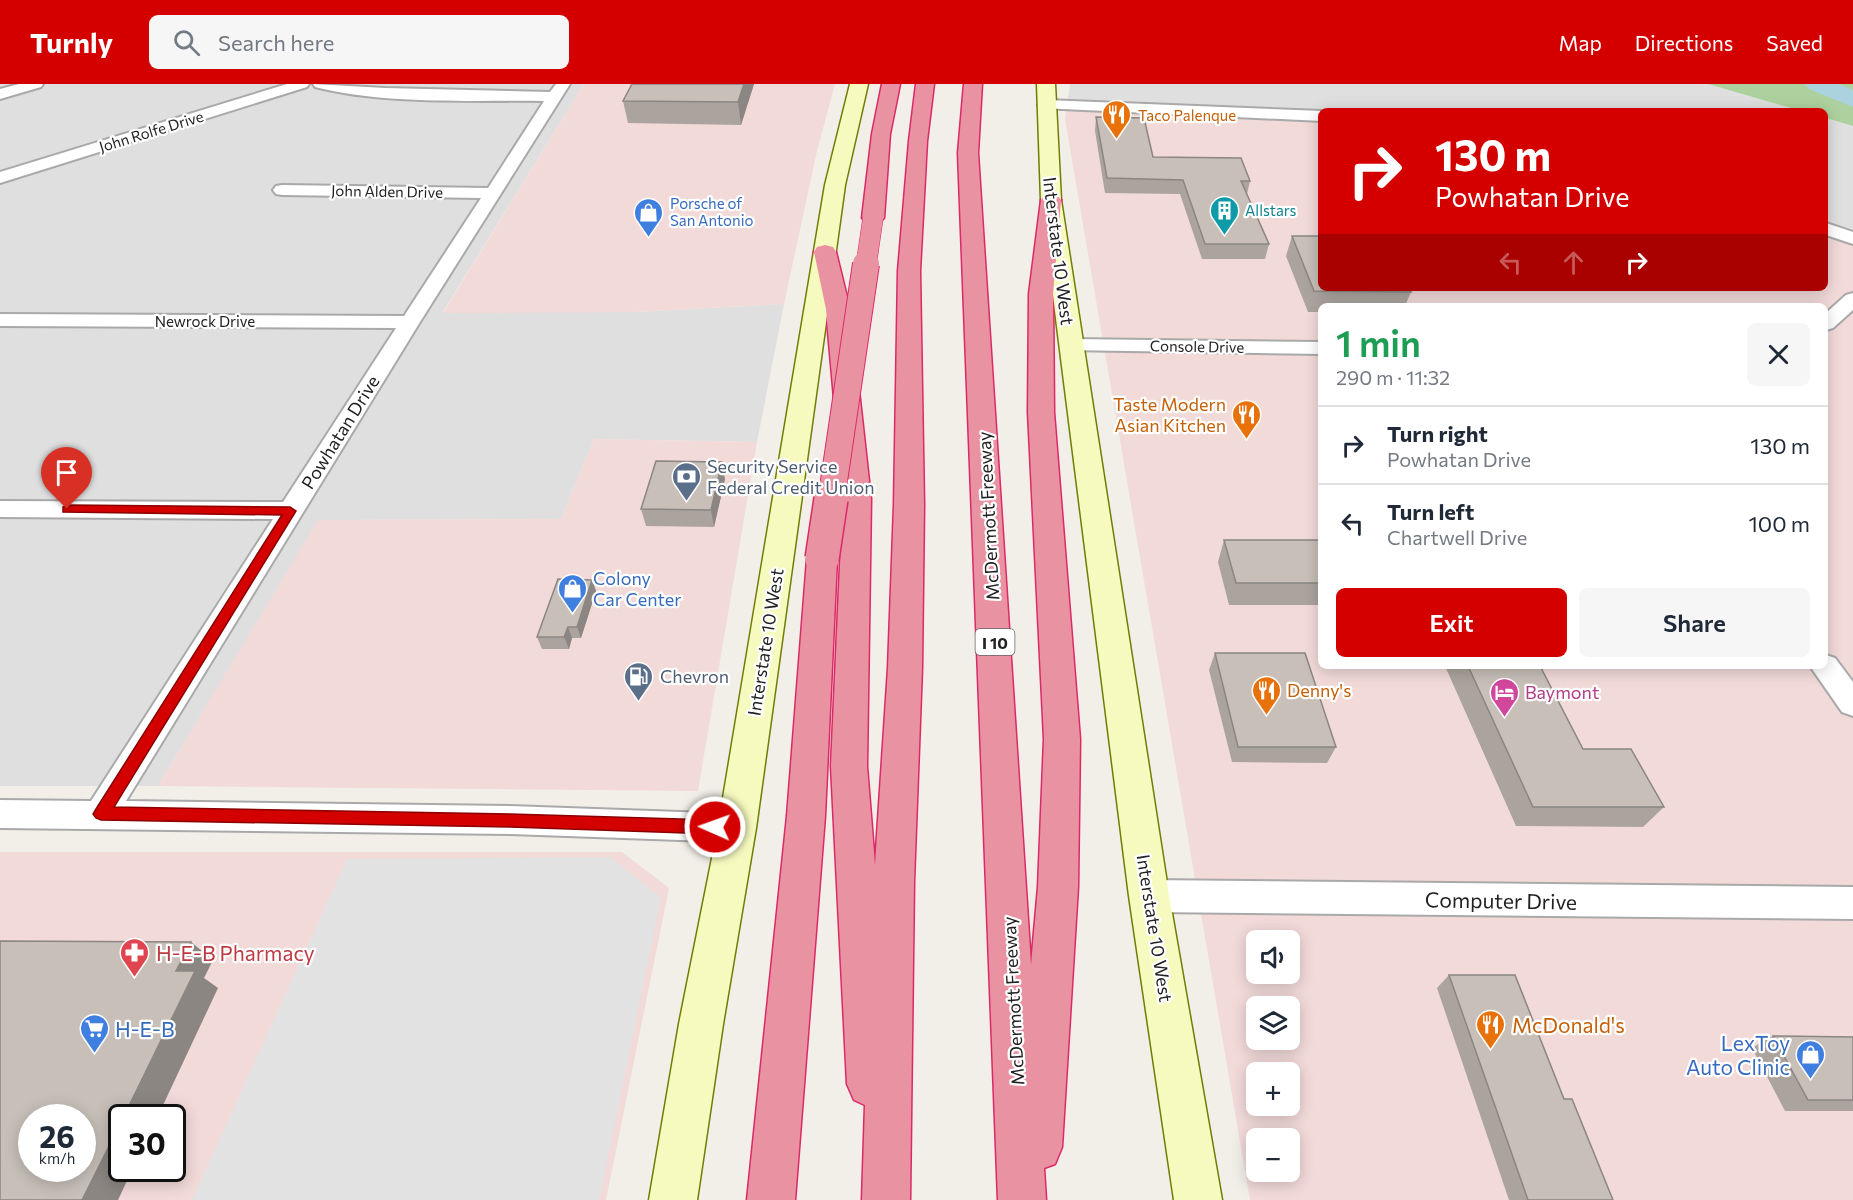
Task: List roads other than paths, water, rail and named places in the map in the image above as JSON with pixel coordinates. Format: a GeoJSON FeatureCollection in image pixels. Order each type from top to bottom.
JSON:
{"type":"FeatureCollection","features":[{"type":"Feature","properties":{"kind":"highway"},"geometry":{"type":"LineString","coordinates":[[771,1200],[806,816],[822,559],[873,218],[881,134],[891,84]]}},
{"type":"Feature","properties":{"kind":"highway"},"geometry":{"type":"LineString","coordinates":[[886,1200],[894,882],[906,622],[909,271],[918,141],[925,84]]}},
{"type":"Feature","properties":{"kind":"highway","name":"McDermott Freeway"},"geometry":{"type":"LineString","coordinates":[[973,84],[968,153],[1022,1200]]}},
{"type":"Feature","properties":{"kind":"highway"},"geometry":{"type":"LineString","coordinates":[[1034,1200],[1058,887],[1062,739],[1041,412],[1041,294],[1051,200]]}},
{"type":"Feature","properties":{"kind":"highway"},"geometry":{"type":"LineString","coordinates":[[825,252],[838,309],[857,499],[849,766],[878,1200]]}},
{"type":"Feature","properties":{"kind":"main road","name":"Interstate 10 West"},"geometry":{"type":"LineString","coordinates":[[673,1200],[736,828],[835,185],[859,84]]}},
{"type":"Feature","properties":{"kind":"main road","name":"Interstate 10 West"},"geometry":{"type":"LineString","coordinates":[[1046,84],[1051,200],[1149,896],[1198,1200]]}},
{"type":"Feature","properties":{"kind":"street"},"geometry":{"type":"LineString","coordinates":[[3,90],[36,84]]}},
{"type":"Feature","properties":{"kind":"street","name":"John Rolfe Drive"},"geometry":{"type":"LineString","coordinates":[[0,178],[302,84]]}},
{"type":"Feature","properties":{"kind":"street"},"geometry":{"type":"LineString","coordinates":[[320,84],[347,90],[385,93],[558,90]]}},
{"type":"Feature","properties":{"kind":"street","name":"Powhatan Drive"},"geometry":{"type":"LineString","coordinates":[[101,814],[290,511],[558,90]]}},
{"type":"Feature","properties":{"kind":"street"},"geometry":{"type":"LineString","coordinates":[[1046,105],[1318,116]]}},
{"type":"Feature","properties":{"kind":"street","name":"John Alden Drive"},"geometry":{"type":"LineString","coordinates":[[282,190],[493,193]]}},
{"type":"Feature","properties":{"kind":"street"},"geometry":{"type":"LineString","coordinates":[[1828,230],[1853,238]]}},
{"type":"Feature","properties":{"kind":"street"},"geometry":{"type":"LineString","coordinates":[[1828,322],[1853,299]]}},
{"type":"Feature","properties":{"kind":"street","name":"Newrock Drive"},"geometry":{"type":"LineString","coordinates":[[0,320],[410,322]]}},
{"type":"Feature","properties":{"kind":"street","name":"Console Drive"},"geometry":{"type":"LineString","coordinates":[[1072,345],[1318,348]]}},
{"type":"Feature","properties":{"kind":"street"},"geometry":{"type":"LineString","coordinates":[[0,509],[290,511]]}},
{"type":"Feature","properties":{"kind":"street"},"geometry":{"type":"LineString","coordinates":[[1827,669],[1853,704]]}},
{"type":"Feature","properties":{"kind":"street"},"geometry":{"type":"LineString","coordinates":[[0,814],[510,820],[736,828]]}},
{"type":"Feature","properties":{"kind":"street","name":"Computer Drive"},"geometry":{"type":"LineString","coordinates":[[1149,896],[1853,903]]}},
{"type":"Feature","properties":{"kind":"waterway"},"geometry":{"type":"LineString","coordinates":[[1818,84],[1853,99]]}},
{"type":"Feature","properties":{"kind":"place","name":"Taco Palenque"},"geometry":{"type":"Point","coordinates":[1117,140]}},
{"type":"Feature","properties":{"kind":"place","name":"Allstars"},"geometry":{"type":"Point","coordinates":[1224,236]}},
{"type":"Feature","properties":{"kind":"place","name":"Porsche of San Antonio"},"geometry":{"type":"Point","coordinates":[649,238]}},
{"type":"Feature","properties":{"kind":"place","name":"Taste Modern Asian Kitchen"},"geometry":{"type":"Point","coordinates":[1247,440]}},
{"type":"Feature","properties":{"kind":"place","name":"Security Service Federal Credit Union"},"geometry":{"type":"Point","coordinates":[686,502]}},
{"type":"Feature","properties":{"kind":"place","name":"Colony Car Center"},"geometry":{"type":"Point","coordinates":[572,614]}},
{"type":"Feature","properties":{"kind":"place","name":"Chevron"},"geometry":{"type":"Point","coordinates":[639,702]}},
{"type":"Feature","properties":{"kind":"place","name":"Denny's"},"geometry":{"type":"Point","coordinates":[1266,716]}},
{"type":"Feature","properties":{"kind":"place","name":"Baymont"},"geometry":{"type":"Point","coordinates":[1504,718]}},
{"type":"Feature","properties":{"kind":"place","name":"H-E-B Pharmacy"},"geometry":{"type":"Point","coordinates":[135,978]}},
{"type":"Feature","properties":{"kind":"place","name":"McDonald's"},"geometry":{"type":"Point","coordinates":[1491,1050]}},
{"type":"Feature","properties":{"kind":"place","name":"H-E-B"},"geometry":{"type":"Point","coordinates":[94,1054]}},
{"type":"Feature","properties":{"kind":"place","name":"LexToy Auto Clinic"},"geometry":{"type":"Point","coordinates":[1811,1080]}}]}
